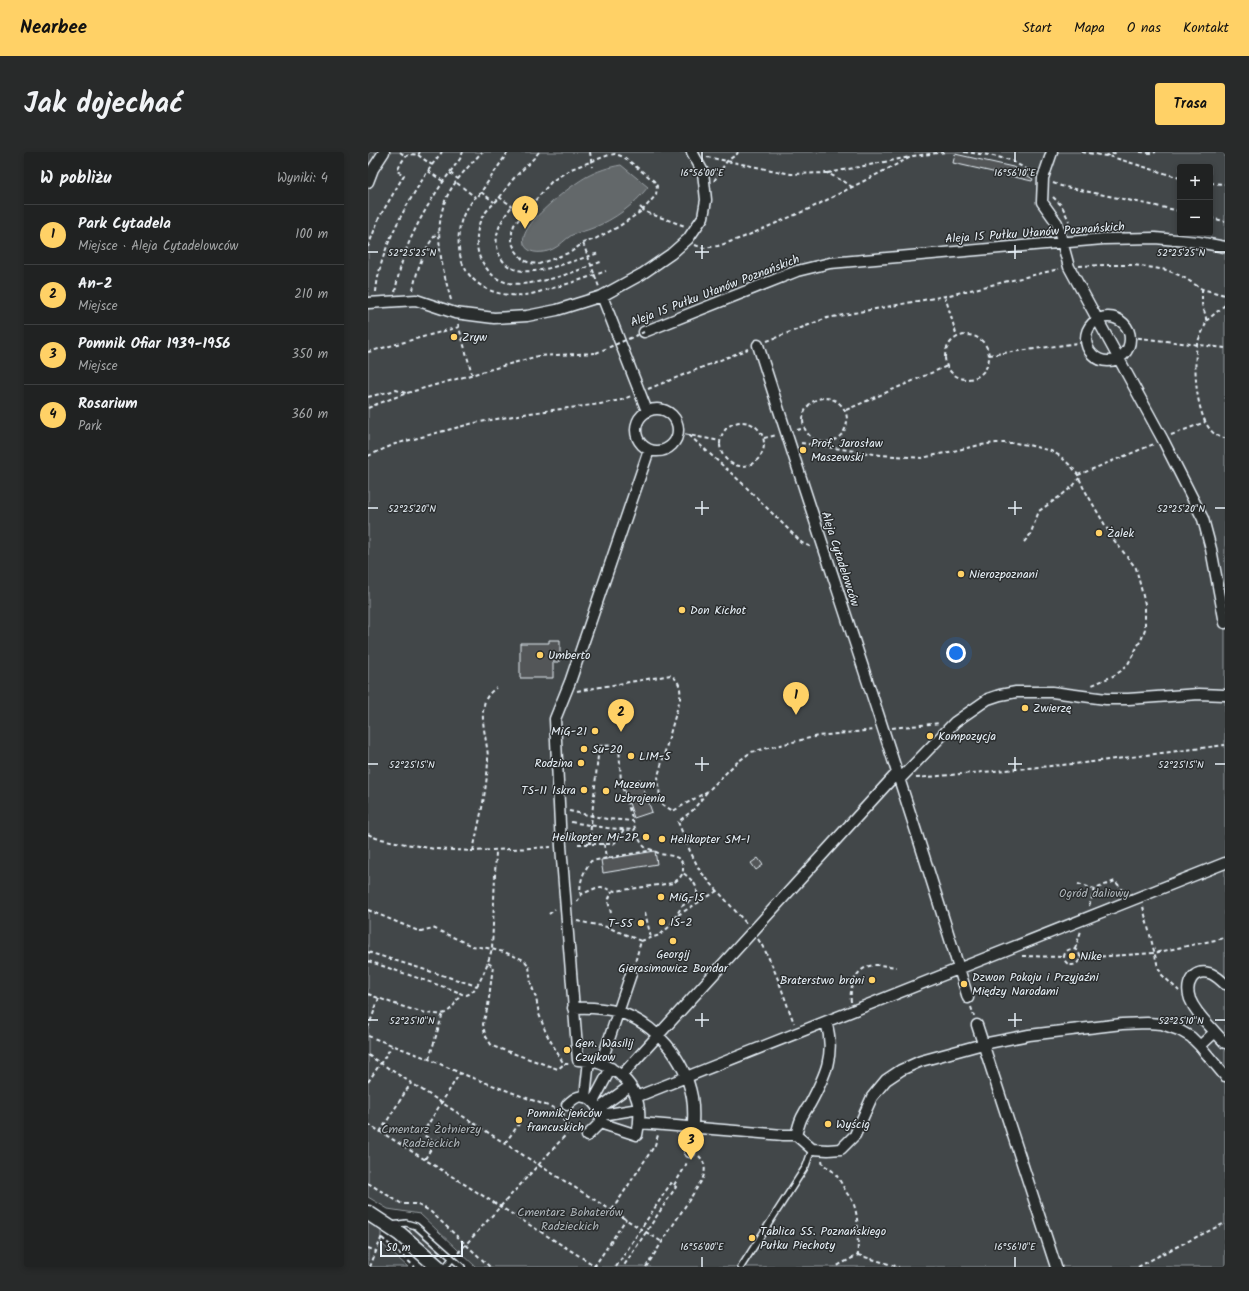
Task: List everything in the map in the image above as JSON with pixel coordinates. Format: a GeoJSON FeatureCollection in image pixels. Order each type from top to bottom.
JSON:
{"type":"FeatureCollection","features":[{"type":"Feature","properties":{"kind":"street"},"geometry":{"type":"LineString","coordinates":[[368,182],[372,169],[384,152]]}},
{"type":"Feature","properties":{"kind":"street"},"geometry":{"type":"LineString","coordinates":[[1052,152],[1043,178],[1042,202],[1057,223],[1069,267],[1163,440],[1203,519],[1211,549],[1225,623]]}},
{"type":"Feature","properties":{"kind":"street"},"geometry":{"type":"LineString","coordinates":[[372,302],[416,300],[455,313],[494,318],[527,316],[557,310],[602,296],[642,274],[672,254],[688,240],[703,217],[706,200],[703,172],[693,153]]}},
{"type":"Feature","properties":{"kind":"street","name":"Aleja 15 Pułku Ułanów Poznańskich"},"geometry":{"type":"LineString","coordinates":[[644,332],[797,271],[830,263],[1103,239],[1155,238],[1198,242],[1225,247]]}},
{"type":"Feature","properties":{"kind":"street"},"geometry":{"type":"LineString","coordinates":[[602,296],[648,411]]}},
{"type":"Feature","properties":{"kind":"street"},"geometry":{"type":"LineString","coordinates":[[1109,316],[1119,319],[1127,327],[1131,337],[1128,350],[1119,358],[1109,361],[1098,359],[1090,352],[1086,342],[1087,333],[1091,325],[1098,319],[1109,316]]}},
{"type":"Feature","properties":{"kind":"street","name":"Aleja Cytadelowców"},"geometry":{"type":"LineString","coordinates":[[758,345],[960,969],[968,998]]}},
{"type":"Feature","properties":{"kind":"street"},"geometry":{"type":"LineString","coordinates":[[659,409],[670,413],[677,422],[678,433],[672,445],[661,451],[649,450],[639,442],[635,431],[638,419],[648,411],[659,409]]}},
{"type":"Feature","properties":{"kind":"street"},"geometry":{"type":"LineString","coordinates":[[563,1109],[577,1098],[637,1135],[640,1123],[639,1109],[636,1097],[630,1086],[611,1068],[601,1063],[589,1060],[578,1060],[560,846],[560,809],[555,719],[649,450]]}},
{"type":"Feature","properties":{"kind":"street"},"geometry":{"type":"LineString","coordinates":[[621,1076],[753,931],[898,777],[955,722],[988,699],[1016,692],[1052,692],[1106,699],[1199,694],[1225,695]]}},
{"type":"Feature","properties":{"kind":"street"},"geometry":{"type":"LineString","coordinates":[[636,1097],[1225,863]]}},
{"type":"Feature","properties":{"kind":"street"},"geometry":{"type":"LineString","coordinates":[[1225,984],[1218,977],[1210,973],[1202,973],[1193,976],[1188,990],[1193,1006],[1225,1043]]}},
{"type":"Feature","properties":{"kind":"street"},"geometry":{"type":"LineString","coordinates":[[601,1063],[631,974]]}},
{"type":"Feature","properties":{"kind":"street"},"geometry":{"type":"LineString","coordinates":[[573,1008],[588,1007],[619,1012],[632,1018],[657,1036],[670,1048],[686,1077],[692,1096],[694,1111],[690,1152]]}},
{"type":"Feature","properties":{"kind":"street"},"geometry":{"type":"LineString","coordinates":[[796,1135],[801,1118],[810,1104],[826,1072],[829,1058],[830,1035],[826,1022]]}},
{"type":"Feature","properties":{"kind":"street"},"geometry":{"type":"LineString","coordinates":[[640,1123],[796,1135],[812,1149],[841,1149],[855,1135],[872,1098],[886,1080],[901,1070],[921,1061],[983,1044],[1028,1035],[1122,1024],[1162,1024],[1179,1030],[1200,1046],[1225,1076]]}},
{"type":"Feature","properties":{"kind":"street"},"geometry":{"type":"LineString","coordinates":[[977,1025],[1056,1267]]}},
{"type":"Feature","properties":{"kind":"street"},"geometry":{"type":"LineString","coordinates":[[1200,1046],[1215,1032]]}},
{"type":"Feature","properties":{"kind":"street"},"geometry":{"type":"LineString","coordinates":[[589,1060],[596,1109]]}},
{"type":"Feature","properties":{"kind":"street"},"geometry":{"type":"LineString","coordinates":[[583,1135],[596,1109],[611,1068]]}},
{"type":"Feature","properties":{"kind":"street"},"geometry":{"type":"LineString","coordinates":[[596,1109],[630,1086]]}},
{"type":"Feature","properties":{"kind":"street"},"geometry":{"type":"LineString","coordinates":[[596,1109],[639,1109]]}},
{"type":"Feature","properties":{"kind":"street"},"geometry":{"type":"LineString","coordinates":[[368,1213],[388,1225],[408,1240],[438,1267]]}},
{"type":"Feature","properties":{"kind":"lane"},"geometry":{"type":"LineString","coordinates":[[741,1267],[806,1166],[812,1149]]}},
{"type":"Feature","properties":{"kind":"lane"},"geometry":{"type":"LineString","coordinates":[[388,1225],[406,1223],[416,1226],[462,1267]]}},
{"type":"Feature","properties":{"kind":"lane"},"geometry":{"type":"LineString","coordinates":[[445,1267],[452,1259]]}},
{"type":"Feature","properties":{"kind":"path"},"geometry":{"type":"LineString","coordinates":[[400,152],[406,156]]}},
{"type":"Feature","properties":{"kind":"path"},"geometry":{"type":"LineString","coordinates":[[372,302],[385,255],[403,212],[428,171],[442,152]]}},
{"type":"Feature","properties":{"kind":"path"},"geometry":{"type":"LineString","coordinates":[[394,301],[406,250],[415,230],[463,152]]}},
{"type":"Feature","properties":{"kind":"path"},"geometry":{"type":"LineString","coordinates":[[472,374],[442,264],[439,242],[439,222],[446,200],[456,183],[482,152]]}},
{"type":"Feature","properties":{"kind":"path"},"geometry":{"type":"LineString","coordinates":[[456,183],[477,198],[508,152]]}},
{"type":"Feature","properties":{"kind":"path"},"geometry":{"type":"LineString","coordinates":[[539,152],[503,190],[480,220],[477,245],[480,258],[486,269],[495,277],[506,283],[525,284],[552,279],[603,261]]}},
{"type":"Feature","properties":{"kind":"path"},"geometry":{"type":"LineString","coordinates":[[590,152],[592,167]]}},
{"type":"Feature","properties":{"kind":"path"},"geometry":{"type":"LineString","coordinates":[[704,187],[714,181],[726,162],[738,152]]}},
{"type":"Feature","properties":{"kind":"path"},"geometry":{"type":"LineString","coordinates":[[693,153],[726,162],[791,174],[827,173],[913,156],[946,152]]}},
{"type":"Feature","properties":{"kind":"path"},"geometry":{"type":"LineString","coordinates":[[964,152],[989,155],[1010,160],[1061,186],[1177,211]]}},
{"type":"Feature","properties":{"kind":"path"},"geometry":{"type":"LineString","coordinates":[[1082,152],[1112,157],[1177,177]]}},
{"type":"Feature","properties":{"kind":"path"},"geometry":{"type":"LineString","coordinates":[[1104,156],[1118,152]]}},
{"type":"Feature","properties":{"kind":"path"},"geometry":{"type":"LineString","coordinates":[[1140,152],[1156,152]]}},
{"type":"Feature","properties":{"kind":"path"},"geometry":{"type":"LineString","coordinates":[[368,247],[379,218],[404,175],[397,171],[406,156],[411,154],[418,155],[432,165]]}},
{"type":"Feature","properties":{"kind":"path"},"geometry":{"type":"LineString","coordinates":[[615,154],[620,155],[654,181],[657,186],[656,195],[643,210],[618,227],[583,243],[571,252],[539,264],[530,263],[523,260],[512,243],[512,232],[514,226],[532,204],[552,181],[571,169],[615,154]]}},
{"type":"Feature","properties":{"kind":"path"},"geometry":{"type":"LineString","coordinates":[[688,240],[696,246],[703,248],[718,246],[744,237],[811,208],[913,156]]}},
{"type":"Feature","properties":{"kind":"path"},"geometry":{"type":"LineString","coordinates":[[428,171],[444,182]]}},
{"type":"Feature","properties":{"kind":"path"},"geometry":{"type":"LineString","coordinates":[[450,173],[458,180]]}},
{"type":"Feature","properties":{"kind":"path"},"geometry":{"type":"LineString","coordinates":[[827,173],[852,187]]}},
{"type":"Feature","properties":{"kind":"path"},"geometry":{"type":"LineString","coordinates":[[1213,183],[1225,184]]}},
{"type":"Feature","properties":{"kind":"path"},"geometry":{"type":"LineString","coordinates":[[481,192],[494,202]]}},
{"type":"Feature","properties":{"kind":"path"},"geometry":{"type":"LineString","coordinates":[[475,196],[464,213],[460,227],[459,254],[465,269],[474,282],[484,288],[498,293],[515,295],[530,294],[580,281],[606,271]]}},
{"type":"Feature","properties":{"kind":"path"},"geometry":{"type":"LineString","coordinates":[[499,197],[515,208],[525,197],[536,207]]}},
{"type":"Feature","properties":{"kind":"path"},"geometry":{"type":"LineString","coordinates":[[512,206],[504,216],[498,228],[496,240],[500,257],[506,264],[516,270],[530,272],[542,271],[599,253]]}},
{"type":"Feature","properties":{"kind":"path"},"geometry":{"type":"LineString","coordinates":[[640,207],[648,213],[694,230]]}},
{"type":"Feature","properties":{"kind":"path"},"geometry":{"type":"LineString","coordinates":[[1213,219],[1225,221]]}},
{"type":"Feature","properties":{"kind":"path"},"geometry":{"type":"LineString","coordinates":[[412,300],[426,248],[439,232]]}},
{"type":"Feature","properties":{"kind":"path"},"geometry":{"type":"LineString","coordinates":[[583,243],[597,283]]}},
{"type":"Feature","properties":{"kind":"path"},"geometry":{"type":"LineString","coordinates":[[368,456],[395,444],[474,424],[530,413],[620,400],[827,318],[945,296],[1069,267],[1105,264],[1134,265],[1167,270],[1183,276],[1202,289],[1225,295]]}},
{"type":"Feature","properties":{"kind":"path"},"geometry":{"type":"LineString","coordinates":[[1202,289],[1202,304],[1206,321]]}},
{"type":"Feature","properties":{"kind":"path"},"geometry":{"type":"LineString","coordinates":[[945,296],[957,337]]}},
{"type":"Feature","properties":{"kind":"path"},"geometry":{"type":"LineString","coordinates":[[1225,305],[1206,321],[1197,344],[1195,369],[1196,390],[1205,422],[1213,433],[1225,438]]}},
{"type":"Feature","properties":{"kind":"path"},"geometry":{"type":"LineString","coordinates":[[368,352],[459,327]]}},
{"type":"Feature","properties":{"kind":"path","name":"Aleja 15 Pułku Ułanów Poznańskich"},"geometry":{"type":"LineString","coordinates":[[368,408],[407,393],[538,356],[596,353],[644,332]]}},
{"type":"Feature","properties":{"kind":"path"},"geometry":{"type":"LineString","coordinates":[[967,335],[978,338],[985,345],[989,355],[988,365],[982,373],[973,378],[962,378],[953,374],[947,366],[945,355],[949,345],[957,337],[967,335]]}},
{"type":"Feature","properties":{"kind":"path"},"geometry":{"type":"LineString","coordinates":[[1131,337],[1225,348]]}},
{"type":"Feature","properties":{"kind":"path"},"geometry":{"type":"LineString","coordinates":[[989,355],[1086,342]]}},
{"type":"Feature","properties":{"kind":"path"},"geometry":{"type":"LineString","coordinates":[[845,411],[947,366]]}},
{"type":"Feature","properties":{"kind":"path"},"geometry":{"type":"LineString","coordinates":[[368,397],[396,390],[407,393]]}},
{"type":"Feature","properties":{"kind":"path"},"geometry":{"type":"LineString","coordinates":[[828,398],[838,402],[845,411],[847,420],[844,430],[837,438],[833,440],[818,440],[810,435],[805,428],[804,417],[808,406],[817,400],[828,398]]}},
{"type":"Feature","properties":{"kind":"path"},"geometry":{"type":"LineString","coordinates":[[1078,475],[1205,422]]}},
{"type":"Feature","properties":{"kind":"path"},"geometry":{"type":"LineString","coordinates":[[747,423],[757,428],[764,438],[764,449],[759,459],[749,465],[738,466],[728,461],[722,452],[720,441],[725,430],[735,424],[747,423]]}},
{"type":"Feature","properties":{"kind":"path"},"geometry":{"type":"LineString","coordinates":[[678,433],[720,441]]}},
{"type":"Feature","properties":{"kind":"path"},"geometry":{"type":"LineString","coordinates":[[689,436],[742,483],[802,543],[818,549],[823,548]]}},
{"type":"Feature","properties":{"kind":"path"},"geometry":{"type":"LineString","coordinates":[[789,441],[881,455],[922,458],[980,445],[1015,443],[1051,451],[1060,456],[1078,475],[1113,539],[1136,568],[1145,604],[1146,619],[1142,638],[1128,664],[1113,676],[1090,687],[1081,696]]}},
{"type":"Feature","properties":{"kind":"path"},"geometry":{"type":"LineString","coordinates":[[822,441],[822,446]]}},
{"type":"Feature","properties":{"kind":"path"},"geometry":{"type":"LineString","coordinates":[[1024,542],[1030,535],[1039,511],[1062,495],[1074,485],[1079,478]]}},
{"type":"Feature","properties":{"kind":"path"},"geometry":{"type":"LineString","coordinates":[[565,693],[671,675],[676,679],[681,687],[680,699],[658,776],[660,799],[663,805],[673,812],[708,791]]}},
{"type":"Feature","properties":{"kind":"path"},"geometry":{"type":"LineString","coordinates":[[473,852],[485,795],[487,773],[488,750],[483,709],[486,698],[490,692],[496,688]]}},
{"type":"Feature","properties":{"kind":"path"},"geometry":{"type":"LineString","coordinates":[[797,1033],[775,973],[764,949],[753,931],[700,871],[678,822],[693,810],[708,791],[735,764],[751,752],[818,736],[955,722]]}},
{"type":"Feature","properties":{"kind":"path"},"geometry":{"type":"LineString","coordinates":[[577,902],[586,892],[596,888],[601,887],[615,891],[673,883],[680,879],[683,873],[683,865],[679,858],[659,854],[654,850],[646,848],[636,834],[621,783],[619,745],[599,746],[590,826],[590,844]]}},
{"type":"Feature","properties":{"kind":"path"},"geometry":{"type":"LineString","coordinates":[[898,777],[1084,763],[1225,745]]}},
{"type":"Feature","properties":{"kind":"path"},"geometry":{"type":"LineString","coordinates":[[560,809],[607,819],[633,821]]}},
{"type":"Feature","properties":{"kind":"path"},"geometry":{"type":"LineString","coordinates":[[568,822],[590,826],[635,830]]}},
{"type":"Feature","properties":{"kind":"path"},"geometry":{"type":"LineString","coordinates":[[578,844],[613,844],[618,840],[624,829]]}},
{"type":"Feature","properties":{"kind":"path"},"geometry":{"type":"LineString","coordinates":[[368,834],[376,838],[435,849],[473,852],[560,846]]}},
{"type":"Feature","properties":{"kind":"path"},"geometry":{"type":"LineString","coordinates":[[604,844],[606,858]]}},
{"type":"Feature","properties":{"kind":"path"},"geometry":{"type":"LineString","coordinates":[[581,896],[580,883],[591,861],[654,850]]}},
{"type":"Feature","properties":{"kind":"path"},"geometry":{"type":"LineString","coordinates":[[368,961],[453,990],[460,994],[466,995],[470,993],[477,986],[488,963],[492,949],[496,851]]}},
{"type":"Feature","properties":{"kind":"path"},"geometry":{"type":"LineString","coordinates":[[567,921],[607,926],[641,941],[660,935],[670,926],[682,906],[694,900],[697,895],[694,881],[683,873]]}},
{"type":"Feature","properties":{"kind":"path"},"geometry":{"type":"LineString","coordinates":[[1078,884],[1095,889],[1115,881],[1136,899],[1162,975],[1177,990]]}},
{"type":"Feature","properties":{"kind":"path"},"geometry":{"type":"LineString","coordinates":[[1089,907],[1095,889]]}},
{"type":"Feature","properties":{"kind":"path"},"geometry":{"type":"LineString","coordinates":[[611,913],[608,901],[612,891]]}},
{"type":"Feature","properties":{"kind":"path"},"geometry":{"type":"LineString","coordinates":[[677,916],[717,891]]}},
{"type":"Feature","properties":{"kind":"path"},"geometry":{"type":"LineString","coordinates":[[368,910],[416,930],[421,931],[433,928],[472,946],[492,949],[524,960],[529,966],[531,984],[546,1033],[564,1064]]}},
{"type":"Feature","properties":{"kind":"path"},"geometry":{"type":"LineString","coordinates":[[645,912],[651,938]]}},
{"type":"Feature","properties":{"kind":"path"},"geometry":{"type":"LineString","coordinates":[[1080,958],[1154,953],[1225,938]]}},
{"type":"Feature","properties":{"kind":"path"},"geometry":{"type":"LineString","coordinates":[[637,956],[641,941]]}},
{"type":"Feature","properties":{"kind":"path"},"geometry":{"type":"LineString","coordinates":[[1075,949],[1078,941]]}},
{"type":"Feature","properties":{"kind":"path"},"geometry":{"type":"LineString","coordinates":[[1069,949],[1075,949],[1080,953],[1080,958],[1077,964],[1070,965],[1064,957],[1069,949]]}},
{"type":"Feature","properties":{"kind":"path"},"geometry":{"type":"LineString","coordinates":[[368,952],[477,986]]}},
{"type":"Feature","properties":{"kind":"path"},"geometry":{"type":"LineString","coordinates":[[1018,956],[1064,957]]}},
{"type":"Feature","properties":{"kind":"path"},"geometry":{"type":"LineString","coordinates":[[488,963],[494,966],[488,1006],[483,1024],[485,1035],[492,1046],[558,1068],[564,1064],[578,1060]]}},
{"type":"Feature","properties":{"kind":"path"},"geometry":{"type":"LineString","coordinates":[[852,1011],[850,1000],[851,992],[856,977],[861,970],[875,965],[896,967]]}},
{"type":"Feature","properties":{"kind":"path"},"geometry":{"type":"LineString","coordinates":[[368,994],[430,1014],[439,1015],[451,1009],[460,994]]}},
{"type":"Feature","properties":{"kind":"path"},"geometry":{"type":"LineString","coordinates":[[368,1028],[379,998]]}},
{"type":"Feature","properties":{"kind":"path"},"geometry":{"type":"LineString","coordinates":[[968,998],[977,1025]]}},
{"type":"Feature","properties":{"kind":"path"},"geometry":{"type":"LineString","coordinates":[[429,1060],[443,1013]]}},
{"type":"Feature","properties":{"kind":"path"},"geometry":{"type":"LineString","coordinates":[[368,1036],[460,1074],[548,1106],[563,1109],[563,1120],[583,1135]]}},
{"type":"Feature","properties":{"kind":"path"},"geometry":{"type":"LineString","coordinates":[[368,1082],[392,1046]]}},
{"type":"Feature","properties":{"kind":"path"},"geometry":{"type":"LineString","coordinates":[[368,1055],[662,1242]]}},
{"type":"Feature","properties":{"kind":"path"},"geometry":{"type":"LineString","coordinates":[[435,1142],[422,1134],[460,1074]]}},
{"type":"Feature","properties":{"kind":"path"},"geometry":{"type":"LineString","coordinates":[[380,1132],[411,1083]]}},
{"type":"Feature","properties":{"kind":"path"},"geometry":{"type":"LineString","coordinates":[[368,1124],[594,1266],[598,1267]]}},
{"type":"Feature","properties":{"kind":"path"},"geometry":{"type":"LineString","coordinates":[[505,1143],[519,1124]]}},
{"type":"Feature","properties":{"kind":"path"},"geometry":{"type":"LineString","coordinates":[[457,1253],[572,1128]]}},
{"type":"Feature","properties":{"kind":"path"},"geometry":{"type":"LineString","coordinates":[[425,1160],[439,1136]]}},
{"type":"Feature","properties":{"kind":"path"},"geometry":{"type":"LineString","coordinates":[[612,1210],[656,1145]]}},
{"type":"Feature","properties":{"kind":"path"},"geometry":{"type":"LineString","coordinates":[[812,1149],[820,1156],[823,1165],[830,1168],[838,1177],[845,1191],[852,1200],[858,1226],[858,1255]]}},
{"type":"Feature","properties":{"kind":"path"},"geometry":{"type":"LineString","coordinates":[[646,1267],[705,1174],[705,1163],[701,1157],[690,1152]]}},
{"type":"Feature","properties":{"kind":"path"},"geometry":{"type":"LineString","coordinates":[[623,1267],[676,1186],[674,1185],[685,1167]]}},
{"type":"Feature","properties":{"kind":"path"},"geometry":{"type":"LineString","coordinates":[[368,1183],[402,1204],[415,1204],[431,1212],[490,1267]]}},
{"type":"Feature","properties":{"kind":"path"},"geometry":{"type":"LineString","coordinates":[[616,1267],[671,1183],[674,1185]]}},
{"type":"Feature","properties":{"kind":"path"},"geometry":{"type":"LineString","coordinates":[[594,1266],[626,1219]]}},
{"type":"Feature","properties":{"kind":"path"},"geometry":{"type":"LineString","coordinates":[[1138,1267],[1225,1223]]}},
{"type":"Feature","properties":{"kind":"path"},"geometry":{"type":"LineString","coordinates":[[370,1267],[381,1237],[415,1267]]}},
{"type":"Feature","properties":{"kind":"path"},"geometry":{"type":"LineString","coordinates":[[368,1248],[376,1251]]}},
{"type":"Feature","properties":{"kind":"path"},"geometry":{"type":"LineString","coordinates":[[835,1267],[858,1255],[899,1267]]}},
{"type":"Feature","properties":{"kind":"green space"},"geometry":{"type":"Polygon","coordinates":[[[368,152],[1225,152],[1225,1267],[476,1267],[420,1214],[388,1209],[368,1197],[368,152]]]}},
{"type":"Feature","properties":{"kind":"green space"},"geometry":{"type":"Polygon","coordinates":[[[368,1220],[381,1229],[381,1243],[408,1267],[368,1267],[368,1220]]]}},
{"type":"Feature","properties":{"kind":"green space"},"geometry":{"type":"Polygon","coordinates":[[[412,1228],[438,1251],[439,1253],[436,1257],[409,1234],[409,1230],[412,1228]]]}},
{"type":"Feature","properties":{"kind":"shaded area"},"geometry":{"type":"Polygon","coordinates":[[[621,165],[648,187],[630,206],[601,224],[572,235],[556,248],[542,252],[534,252],[527,249],[524,238],[528,229],[546,207],[569,188],[586,177],[621,165]]]}},
{"type":"Feature","properties":{"kind":"building"},"geometry":{"type":"Polygon","coordinates":[[[955,154],[1013,167],[1033,179],[1032,181],[953,163],[955,154]]]}},
{"type":"Feature","properties":{"kind":"building","name":"Umberto"},"geometry":{"type":"Polygon","coordinates":[[[549,640],[560,640],[559,662],[553,662],[553,678],[520,678],[520,643],[549,643],[549,640]]]}},
{"type":"Feature","properties":{"kind":"building"},"geometry":{"type":"Polygon","coordinates":[[[640,779],[652,812],[634,818],[623,785],[640,779]]]}},
{"type":"Feature","properties":{"kind":"building"},"geometry":{"type":"Polygon","coordinates":[[[655,851],[657,864],[603,873],[601,860],[655,851]]]}},
{"type":"Feature","properties":{"kind":"building"},"geometry":{"type":"Polygon","coordinates":[[[758,858],[763,865],[756,870],[751,863],[758,858]]]}},
{"type":"Feature","properties":{"kind":"place","name":"Rosarium"},"geometry":{"type":"Point","coordinates":[525,229]}},
{"type":"Feature","properties":{"kind":"place","name":"Zryw"},"geometry":{"type":"Point","coordinates":[454,337]}},
{"type":"Feature","properties":{"kind":"place","name":"Prof. Jarosław Maszewski"},"geometry":{"type":"Point","coordinates":[803,450]}},
{"type":"Feature","properties":{"kind":"place","name":"Żalek"},"geometry":{"type":"Point","coordinates":[1099,533]}},
{"type":"Feature","properties":{"kind":"place","name":"Nierozpoznani"},"geometry":{"type":"Point","coordinates":[961,574]}},
{"type":"Feature","properties":{"kind":"place","name":"Don Kichot"},"geometry":{"type":"Point","coordinates":[682,610]}},
{"type":"Feature","properties":{"kind":"place","name":"Umberto"},"geometry":{"type":"Point","coordinates":[540,655]}},
{"type":"Feature","properties":{"kind":"place","name":"Zwierzę"},"geometry":{"type":"Point","coordinates":[1025,708]}},
{"type":"Feature","properties":{"kind":"place","name":"Park Cytadela"},"geometry":{"type":"Point","coordinates":[796,715]}},
{"type":"Feature","properties":{"kind":"place","name":"MiG-21"},"geometry":{"type":"Point","coordinates":[595,731]}},
{"type":"Feature","properties":{"kind":"place","name":"An-2"},"geometry":{"type":"Point","coordinates":[621,732]}},
{"type":"Feature","properties":{"kind":"place","name":"Kompozycja"},"geometry":{"type":"Point","coordinates":[930,736]}},
{"type":"Feature","properties":{"kind":"place","name":"Su-20"},"geometry":{"type":"Point","coordinates":[584,749]}},
{"type":"Feature","properties":{"kind":"place","name":"LIM-5"},"geometry":{"type":"Point","coordinates":[631,756]}},
{"type":"Feature","properties":{"kind":"place","name":"Rodzina"},"geometry":{"type":"Point","coordinates":[581,763]}},
{"type":"Feature","properties":{"kind":"place","name":"TS-11 Iskra"},"geometry":{"type":"Point","coordinates":[584,790]}},
{"type":"Feature","properties":{"kind":"place","name":"Muzeum Uzbrojenia"},"geometry":{"type":"Point","coordinates":[606,791]}},
{"type":"Feature","properties":{"kind":"place","name":"Helikopter Mi-2P"},"geometry":{"type":"Point","coordinates":[646,837]}},
{"type":"Feature","properties":{"kind":"place","name":"Helikopter SM-1"},"geometry":{"type":"Point","coordinates":[662,839]}},
{"type":"Feature","properties":{"kind":"place","name":"MiG-15"},"geometry":{"type":"Point","coordinates":[661,897]}},
{"type":"Feature","properties":{"kind":"place","name":"IS-2"},"geometry":{"type":"Point","coordinates":[662,922]}},
{"type":"Feature","properties":{"kind":"place","name":"T-55"},"geometry":{"type":"Point","coordinates":[641,923]}},
{"type":"Feature","properties":{"kind":"place","name":"Georgij Gierasimowicz Bondar"},"geometry":{"type":"Point","coordinates":[673,941]}},
{"type":"Feature","properties":{"kind":"place","name":"Nike"},"geometry":{"type":"Point","coordinates":[1072,956]}},
{"type":"Feature","properties":{"kind":"place","name":"Braterstwo broni"},"geometry":{"type":"Point","coordinates":[872,980]}},
{"type":"Feature","properties":{"kind":"place","name":"Dzwon Pokoju i Przyjaźni Między Narodami"},"geometry":{"type":"Point","coordinates":[964,984]}},
{"type":"Feature","properties":{"kind":"place","name":"Gen. Wasilij Czujkow"},"geometry":{"type":"Point","coordinates":[567,1050]}},
{"type":"Feature","properties":{"kind":"place","name":"Pomnik jeńców francuskich"},"geometry":{"type":"Point","coordinates":[519,1120]}},
{"type":"Feature","properties":{"kind":"place","name":"Wyścig"},"geometry":{"type":"Point","coordinates":[828,1124]}},
{"type":"Feature","properties":{"kind":"place","name":"Pomnik Ofiar 1939-1956"},"geometry":{"type":"Point","coordinates":[691,1160]}},
{"type":"Feature","properties":{"kind":"place","name":"Tablica 55. Poznańskiego Pułku Piechoty"},"geometry":{"type":"Point","coordinates":[752,1238]}},
{"type":"Feature","properties":{"kind":"park label","name":"Ogród daliowy"},"geometry":{"type":"Point","coordinates":[1094,893]}},
{"type":"Feature","properties":{"kind":"park label","name":"Cmentarz Żołnierzy Radzieckich"},"geometry":{"type":"Point","coordinates":[431,1136]}},
{"type":"Feature","properties":{"kind":"park label","name":"Cmentarz Bohaterów Radzieckich"},"geometry":{"type":"Point","coordinates":[570,1219]}}]}
